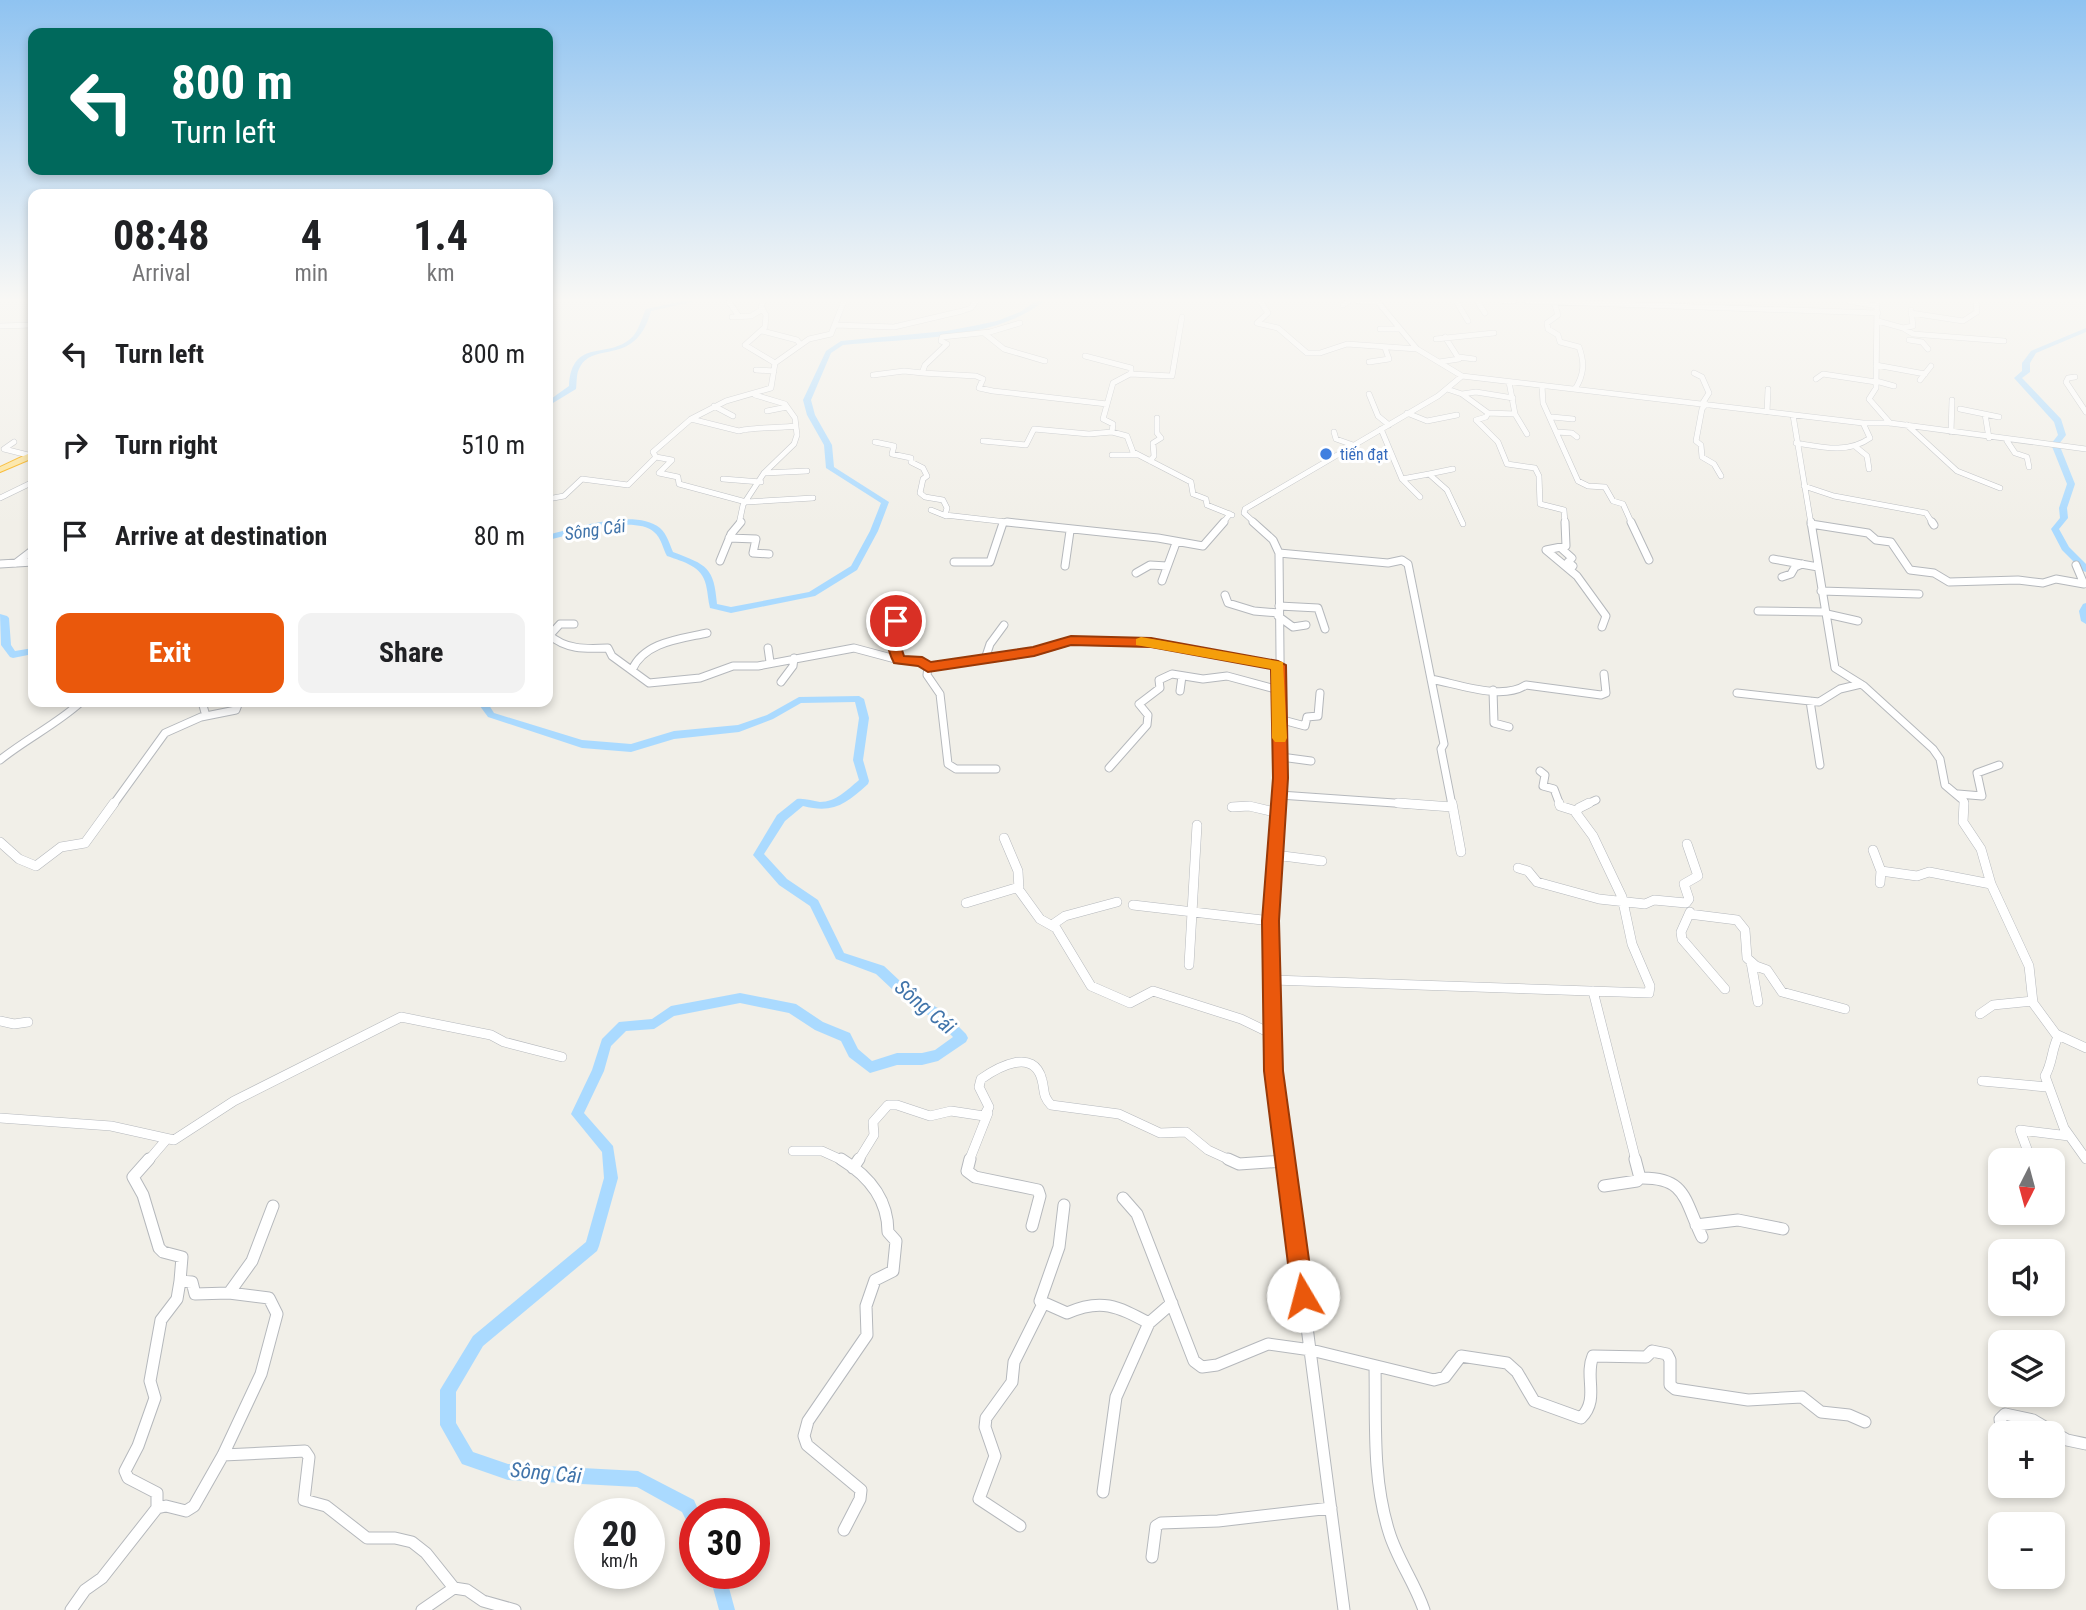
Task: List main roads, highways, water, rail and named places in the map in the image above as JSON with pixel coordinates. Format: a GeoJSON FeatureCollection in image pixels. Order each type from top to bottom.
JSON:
{"type":"FeatureCollection","features":[{"type":"Feature","properties":{"kind":"highway"},"geometry":{"type":"LineString","coordinates":[[0,472],[28,459]]}},
{"type":"Feature","properties":{"kind":"waterway"},"geometry":{"type":"LineString","coordinates":[[553,401],[573,387],[574,376]]}},
{"type":"Feature","properties":{"kind":"waterway","name":"Sông Cái"},"geometry":{"type":"LineString","coordinates":[[553,537],[619,523],[647,525],[659,532],[670,554],[692,562],[704,570],[710,583],[713,606],[731,610],[812,594],[854,568],[874,531],[885,502],[830,468],[828,445],[811,415],[807,400],[817,376]]}},
{"type":"Feature","properties":{"kind":"waterway"},"geometry":{"type":"LineString","coordinates":[[2020,376],[2018,378],[2058,421],[2062,435],[2055,444],[2071,484],[2063,508],[2064,518],[2055,529],[2065,548],[2086,569]]}},
{"type":"Feature","properties":{"kind":"waterway"},"geometry":{"type":"LineString","coordinates":[[2086,606],[2083,611],[2086,621]]}},
{"type":"Feature","properties":{"kind":"waterway"},"geometry":{"type":"LineString","coordinates":[[0,617],[4,618],[6,645],[13,655],[28,652]]}},
{"type":"Feature","properties":{"kind":"waterway","name":"Sông Cái"},"geometry":{"type":"LineString","coordinates":[[485,707],[491,715],[582,744],[631,748],[674,735],[739,728],[770,717],[799,700],[859,699],[864,718],[858,760],[864,781],[836,803],[821,806],[801,802],[781,818],[758,855],[783,882],[814,903],[840,956],[880,970],[911,999],[939,1015],[962,1038],[938,1055],[922,1059],[897,1059],[870,1067],[853,1053],[846,1037],[819,1026],[792,1008],[740,998],[671,1011],[654,1024],[623,1026],[606,1043],[598,1071],[577,1114],[608,1150],[611,1178],[592,1246],[478,1341],[448,1390],[448,1425],[468,1458],[508,1472],[638,1479],[679,1501]]}},
{"type":"Feature","properties":{"kind":"waterway","name":"Sông Cái"},"geometry":{"type":"LineString","coordinates":[[721,1589],[727,1610]]}},
{"type":"Feature","properties":{"kind":"place","name":"tiến đạt"},"geometry":{"type":"Point","coordinates":[1326,454]}}]}
